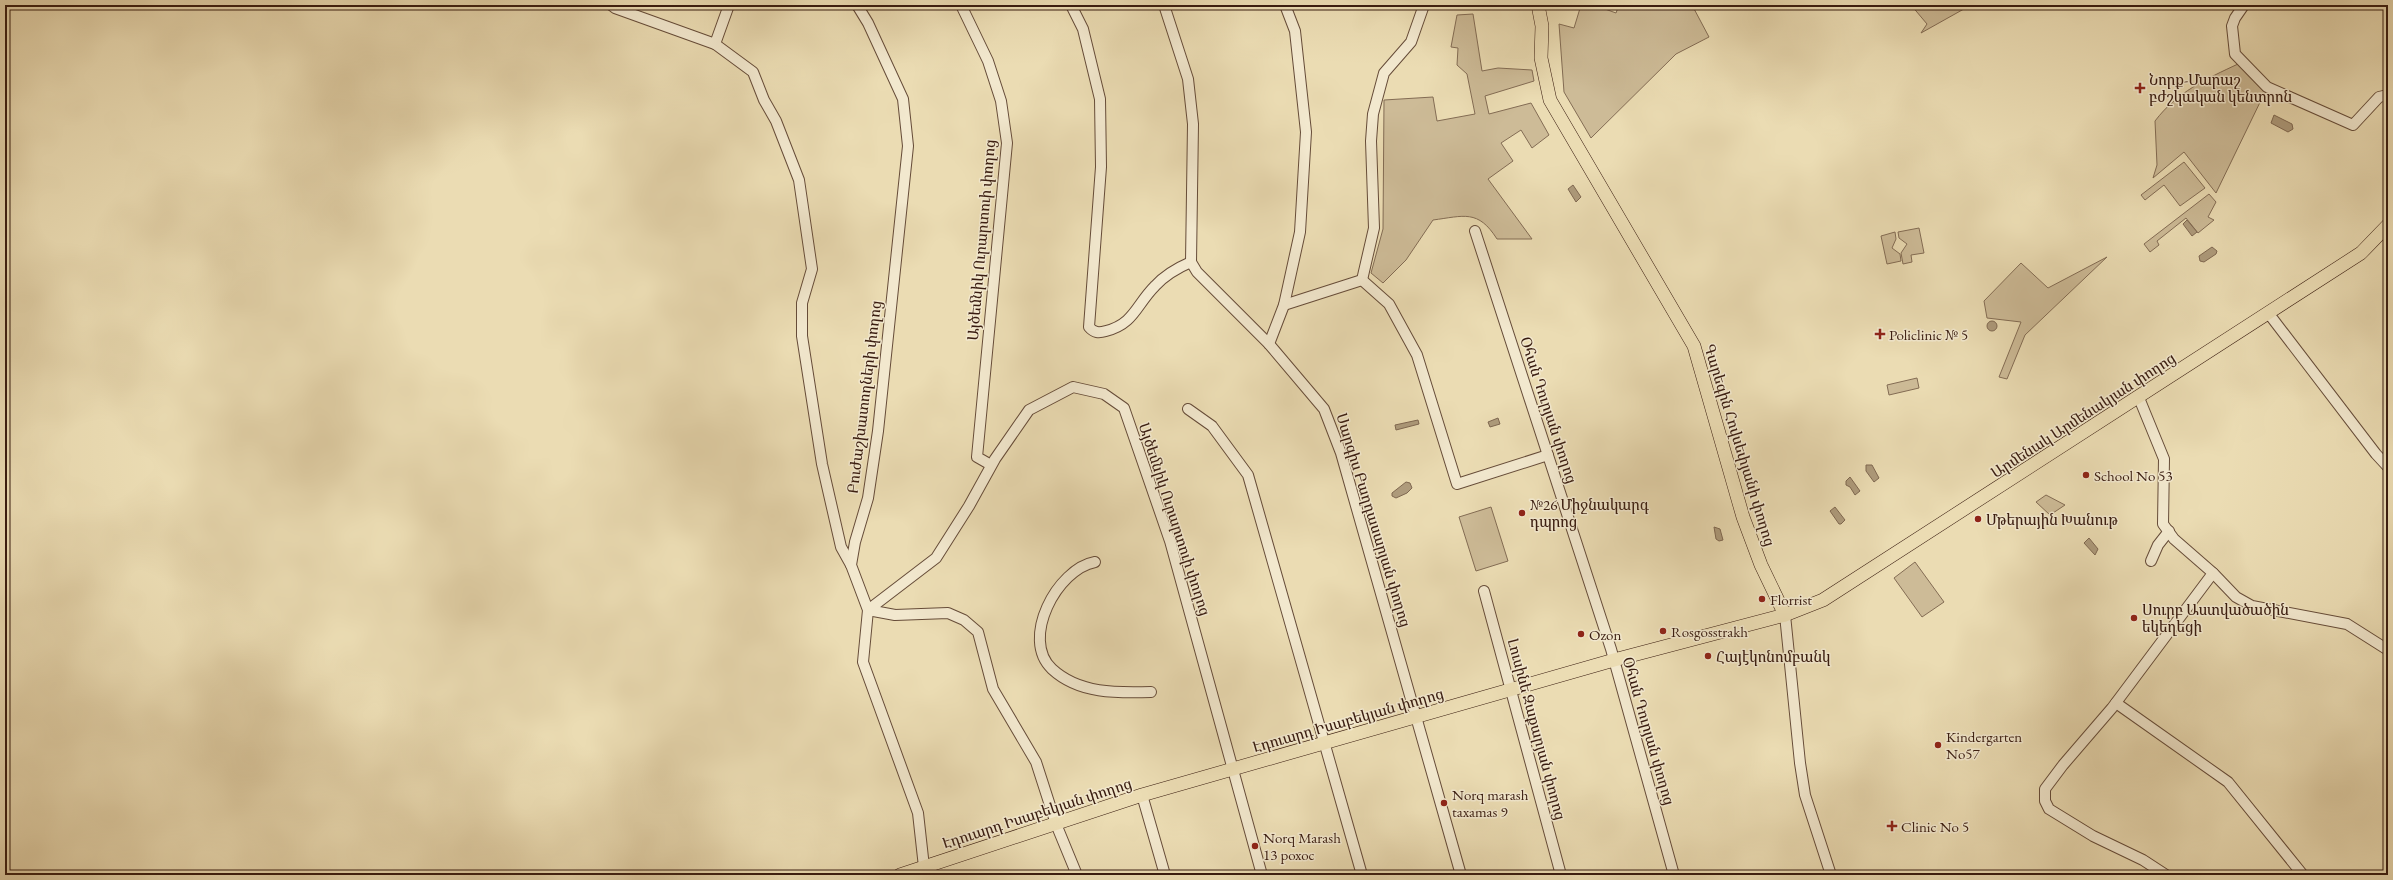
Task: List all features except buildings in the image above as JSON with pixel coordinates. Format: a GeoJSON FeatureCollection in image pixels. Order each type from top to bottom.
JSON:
{"type":"FeatureCollection","features":[{"type":"Feature","properties":{"kind":"main road","name":"Գարեգին Հովսեփյանի փողոց"},"geometry":{"type":"LineString","coordinates":[[1538,5],[1542,26],[1541,58],[1550,100],[1694,346],[1743,517],[1760,565],[1785,615]]}},
{"type":"Feature","properties":{"kind":"main road","name":"Արմենակ Արմենակյան փողոց"},"geometry":{"type":"LineString","coordinates":[[1785,615],[1832,595],[2139,398],[2361,253],[2388,226]]}},
{"type":"Feature","properties":{"kind":"main road","name":"Էդուարդ Իսաբեկյան փողոց"},"geometry":{"type":"LineString","coordinates":[[900,875],[1142,795],[1614,660],[1785,615]]}},
{"type":"Feature","properties":{"kind":"street"},"geometry":{"type":"LineString","coordinates":[[611,5],[615,8],[714,44],[752,72],[764,100],[776,122],[799,180],[812,269],[802,303],[802,336],[822,464],[841,548],[851,565],[868,610],[863,662],[918,813],[924,867]]}},
{"type":"Feature","properties":{"kind":"street"},"geometry":{"type":"LineString","coordinates":[[714,44],[729,5]]}},
{"type":"Feature","properties":{"kind":"street","name":"Բուժաշխատողների փողոց"},"geometry":{"type":"LineString","coordinates":[[851,565],[855,542],[868,498],[878,431],[908,146],[903,99],[868,23],[858,5]]}},
{"type":"Feature","properties":{"kind":"street","name":"Այծեմնիկ Ուրարտուի փողոց"},"geometry":{"type":"LineString","coordinates":[[961,5],[988,61],[1001,101],[1007,143],[978,458],[992,465],[1029,410],[1073,387],[1104,394],[1124,408],[1170,541],[1262,875]]}},
{"type":"Feature","properties":{"kind":"street"},"geometry":{"type":"LineString","coordinates":[[1071,5],[1084,29],[1100,99],[1101,167],[1089,323],[1092,330],[1096,332],[1121,327],[1130,320],[1138,305],[1155,286],[1175,269],[1191,262],[1193,124],[1188,79],[1164,5]]}},
{"type":"Feature","properties":{"kind":"street"},"geometry":{"type":"LineString","coordinates":[[1269,344],[1284,305],[1300,232],[1306,132],[1294,31],[1285,5]]}},
{"type":"Feature","properties":{"kind":"street"},"geometry":{"type":"LineString","coordinates":[[1362,280],[1374,228],[1371,141],[1374,114],[1384,73],[1411,42],[1424,5]]}},
{"type":"Feature","properties":{"kind":"street"},"geometry":{"type":"LineString","coordinates":[[2243,5],[2235,18],[2232,29],[2234,54],[2267,86],[2353,124],[2378,96],[2388,95]]}},
{"type":"Feature","properties":{"kind":"street","name":"Օհան Դուրյան փողոց"},"geometry":{"type":"LineString","coordinates":[[1475,232],[1614,660],[1674,875]]}},
{"type":"Feature","properties":{"kind":"street","name":"Սարգիս Բաղդասարյան փողոց"},"geometry":{"type":"LineString","coordinates":[[1191,262],[1197,272],[1269,344],[1324,409],[1341,453],[1461,875]]}},
{"type":"Feature","properties":{"kind":"street"},"geometry":{"type":"LineString","coordinates":[[1284,305],[1362,280]]}},
{"type":"Feature","properties":{"kind":"street"},"geometry":{"type":"LineString","coordinates":[[1362,280],[1390,304],[1417,355],[1457,484],[1548,455]]}},
{"type":"Feature","properties":{"kind":"street"},"geometry":{"type":"LineString","coordinates":[[2269,314],[2376,454],[2388,467]]}},
{"type":"Feature","properties":{"kind":"street"},"geometry":{"type":"LineString","coordinates":[[2139,398],[2164,459],[2163,524],[2174,539],[2213,573],[2236,597],[2252,606],[2347,624],[2388,650]]}},
{"type":"Feature","properties":{"kind":"street"},"geometry":{"type":"LineString","coordinates":[[1188,408],[1212,426],[1248,475],[1362,875]]}},
{"type":"Feature","properties":{"kind":"street"},"geometry":{"type":"LineString","coordinates":[[868,610],[936,558],[992,465]]}},
{"type":"Feature","properties":{"kind":"street"},"geometry":{"type":"LineString","coordinates":[[2151,561],[2158,545],[2169,532]]}},
{"type":"Feature","properties":{"kind":"street"},"geometry":{"type":"LineString","coordinates":[[1095,562],[1085,564],[1069,574],[1053,595],[1040,629],[1044,659],[1052,669],[1063,677],[1092,690],[1106,693],[1151,692]]}},
{"type":"Feature","properties":{"kind":"street"},"geometry":{"type":"LineString","coordinates":[[2166,875],[2143,860],[2093,836],[2049,809],[2045,801],[2045,789],[2063,765],[2116,703],[2213,573]]}},
{"type":"Feature","properties":{"kind":"street","name":"Լուսինե Զաքարյան փողոց"},"geometry":{"type":"LineString","coordinates":[[1484,591],[1561,875]]}},
{"type":"Feature","properties":{"kind":"street"},"geometry":{"type":"LineString","coordinates":[[868,610],[895,615],[948,613],[964,620],[978,632],[994,689],[1036,762],[1056,824],[1077,875]]}},
{"type":"Feature","properties":{"kind":"street","name":"Գարեգին Հովսեփյանի փողոց"},"geometry":{"type":"LineString","coordinates":[[1785,615],[1804,787],[1831,875]]}},
{"type":"Feature","properties":{"kind":"street"},"geometry":{"type":"LineString","coordinates":[[2116,703],[2228,782],[2303,875]]}},
{"type":"Feature","properties":{"kind":"street"},"geometry":{"type":"LineString","coordinates":[[1142,795],[1165,875]]}},
{"type":"Feature","properties":{"kind":"shaded area"},"geometry":{"type":"Polygon","coordinates":[[[1581,5],[1594,5],[1616,13],[1619,5],[1692,5],[1709,37],[1676,54],[1591,138],[1564,92],[1559,24],[1574,28],[1581,5]]]}},
{"type":"Feature","properties":{"kind":"shaded area"},"geometry":{"type":"Polygon","coordinates":[[[1911,5],[1971,5],[1921,33],[1927,24],[1911,5]]]}},
{"type":"Feature","properties":{"kind":"shaded area"},"geometry":{"type":"Polygon","coordinates":[[[1473,14],[1482,71],[1498,68],[1532,70],[1534,81],[1485,96],[1489,114],[1531,103],[1549,135],[1532,148],[1521,130],[1501,143],[1513,161],[1488,179],[1532,239],[1497,239],[1490,229],[1483,223],[1470,217],[1462,216],[1433,220],[1406,260],[1383,283],[1371,273],[1383,229],[1384,100],[1433,97],[1437,121],[1475,114],[1467,74],[1457,65],[1458,48],[1451,47],[1457,15],[1473,14]]]}},
{"type":"Feature","properties":{"kind":"shaded area"},"geometry":{"type":"Polygon","coordinates":[[[2238,64],[2265,92],[2216,193],[2184,152],[2153,178],[2157,165],[2155,121],[2182,94],[2203,81],[2238,64]]]}},
{"type":"Feature","properties":{"kind":"shaded area"},"geometry":{"type":"Polygon","coordinates":[[[2274,115],[2292,124],[2293,129],[2288,132],[2271,123],[2274,115]]]}},
{"type":"Feature","properties":{"kind":"shaded area"},"geometry":{"type":"Polygon","coordinates":[[[2184,162],[2205,188],[2180,206],[2164,185],[2145,200],[2141,195],[2184,162]]]}},
{"type":"Feature","properties":{"kind":"shaded area"},"geometry":{"type":"Polygon","coordinates":[[[1573,185],[1581,197],[1576,202],[1568,189],[1573,185]]]}},
{"type":"Feature","properties":{"kind":"shaded area"},"geometry":{"type":"Polygon","coordinates":[[[2209,194],[2216,202],[2208,217],[2214,220],[2198,233],[2186,218],[2157,241],[2159,245],[2150,252],[2144,244],[2209,194]]]}},
{"type":"Feature","properties":{"kind":"shaded area"},"geometry":{"type":"Polygon","coordinates":[[[2187,220],[2197,232],[2192,236],[2183,224],[2187,220]]]}},
{"type":"Feature","properties":{"kind":"shaded area"},"geometry":{"type":"Polygon","coordinates":[[[1919,228],[1924,253],[1911,255],[1912,262],[1903,264],[1901,253],[1907,244],[1899,238],[1898,232],[1919,228]]]}},
{"type":"Feature","properties":{"kind":"shaded area"},"geometry":{"type":"Polygon","coordinates":[[[1895,232],[1896,239],[1892,248],[1900,254],[1901,261],[1887,264],[1881,236],[1895,232]]]}},
{"type":"Feature","properties":{"kind":"shaded area"},"geometry":{"type":"Polygon","coordinates":[[[2212,247],[2217,251],[2216,254],[2204,262],[2200,261],[2199,256],[2212,247]]]}},
{"type":"Feature","properties":{"kind":"shaded area"},"geometry":{"type":"Polygon","coordinates":[[[2107,257],[2025,335],[2007,379],[1999,377],[2021,322],[1987,318],[1984,301],[2021,263],[2048,288],[2107,257]]]}},
{"type":"Feature","properties":{"kind":"shaded area"},"geometry":{"type":"Polygon","coordinates":[[[1990,321],[1994,321],[1996,322],[1996,330],[1990,331],[1987,328],[1987,324],[1990,321]]]}},
{"type":"Feature","properties":{"kind":"shaded area"},"geometry":{"type":"Polygon","coordinates":[[[1917,378],[1919,388],[1889,395],[1887,385],[1917,378]]]}},
{"type":"Feature","properties":{"kind":"shaded area"},"geometry":{"type":"Polygon","coordinates":[[[1498,418],[1500,424],[1490,427],[1488,422],[1498,418]]]}},
{"type":"Feature","properties":{"kind":"shaded area"},"geometry":{"type":"Polygon","coordinates":[[[1418,420],[1419,424],[1396,430],[1395,425],[1418,420]]]}},
{"type":"Feature","properties":{"kind":"shaded area"},"geometry":{"type":"Polygon","coordinates":[[[1866,465],[1872,465],[1879,478],[1874,482],[1866,471],[1866,465]]]}},
{"type":"Feature","properties":{"kind":"shaded area"},"geometry":{"type":"Polygon","coordinates":[[[1850,477],[1860,491],[1855,495],[1850,487],[1846,485],[1846,481],[1850,477]]]}},
{"type":"Feature","properties":{"kind":"shaded area"},"geometry":{"type":"Polygon","coordinates":[[[1406,482],[1410,483],[1412,488],[1407,493],[1396,498],[1392,496],[1392,493],[1406,482]]]}},
{"type":"Feature","properties":{"kind":"shaded area"},"geometry":{"type":"Polygon","coordinates":[[[2046,495],[2065,505],[2050,515],[2036,502],[2046,495]]]}},
{"type":"Feature","properties":{"kind":"shaded area"},"geometry":{"type":"Polygon","coordinates":[[[1491,507],[1508,561],[1476,571],[1459,517],[1491,507]]]}},
{"type":"Feature","properties":{"kind":"shaded area"},"geometry":{"type":"Polygon","coordinates":[[[1835,507],[1845,520],[1841,524],[1839,524],[1830,511],[1835,507]]]}},
{"type":"Feature","properties":{"kind":"shaded area"},"geometry":{"type":"Polygon","coordinates":[[[1714,527],[1720,529],[1723,540],[1719,541],[1716,539],[1714,527]]]}},
{"type":"Feature","properties":{"kind":"shaded area"},"geometry":{"type":"Polygon","coordinates":[[[2089,538],[2098,549],[2095,555],[2084,543],[2089,538]]]}},
{"type":"Feature","properties":{"kind":"shaded area"},"geometry":{"type":"Polygon","coordinates":[[[1915,562],[1944,602],[1922,617],[1894,578],[1915,562]]]}},
{"type":"Feature","properties":{"kind":"place","name":"Նորք-Մարաշ բժշկական կենտրոն"},"geometry":{"type":"Point","coordinates":[2140,88]}},
{"type":"Feature","properties":{"kind":"place","name":"Policlinic № 5"},"geometry":{"type":"Point","coordinates":[1880,334]}},
{"type":"Feature","properties":{"kind":"place","name":"School No 53"},"geometry":{"type":"Point","coordinates":[2086,475]}},
{"type":"Feature","properties":{"kind":"place","name":"№26 Միջնակարգ դպրոց"},"geometry":{"type":"Point","coordinates":[1522,513]}},
{"type":"Feature","properties":{"kind":"place","name":"Մթերային Խանութ"},"geometry":{"type":"Point","coordinates":[1978,519]}},
{"type":"Feature","properties":{"kind":"place","name":"Florrist"},"geometry":{"type":"Point","coordinates":[1762,599]}},
{"type":"Feature","properties":{"kind":"place","name":"Սուրբ Աստվածածին եկեղեցի"},"geometry":{"type":"Point","coordinates":[2134,618]}},
{"type":"Feature","properties":{"kind":"place","name":"Rosgosstrakh"},"geometry":{"type":"Point","coordinates":[1663,631]}},
{"type":"Feature","properties":{"kind":"place","name":"Ozon"},"geometry":{"type":"Point","coordinates":[1581,634]}},
{"type":"Feature","properties":{"kind":"place","name":"Հայէկոնոմբանկ"},"geometry":{"type":"Point","coordinates":[1708,656]}},
{"type":"Feature","properties":{"kind":"place","name":"Kindergarten No57"},"geometry":{"type":"Point","coordinates":[1938,745]}},
{"type":"Feature","properties":{"kind":"place","name":"Norq marash taxamas 9"},"geometry":{"type":"Point","coordinates":[1444,803]}},
{"type":"Feature","properties":{"kind":"place","name":"Clinic No 5"},"geometry":{"type":"Point","coordinates":[1892,826]}},
{"type":"Feature","properties":{"kind":"place","name":"Norq Marash 13 poxoc"},"geometry":{"type":"Point","coordinates":[1255,846]}}]}
